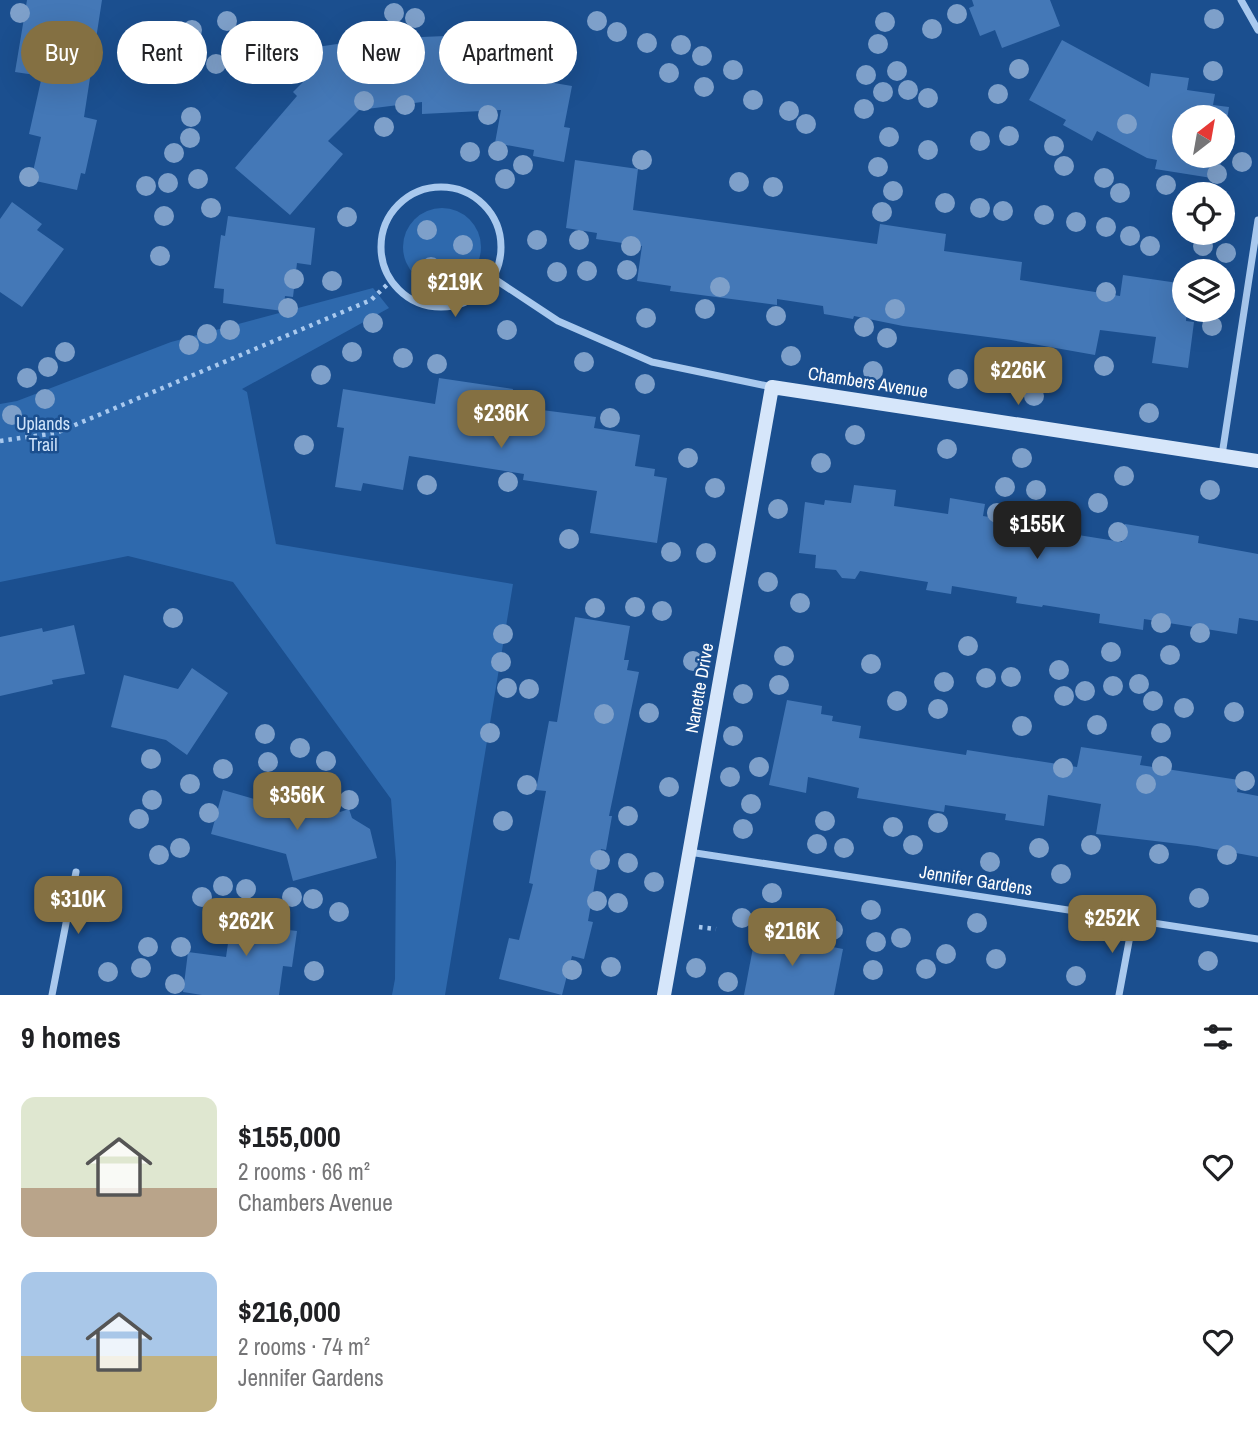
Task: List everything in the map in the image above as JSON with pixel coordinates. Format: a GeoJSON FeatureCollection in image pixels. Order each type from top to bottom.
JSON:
{"type":"FeatureCollection","features":[{"type":"Feature","properties":{"kind":"street"},"geometry":{"type":"LineString","coordinates":[[1241,0],[1258,30]]}},
{"type":"Feature","properties":{"kind":"street"},"geometry":{"type":"LineString","coordinates":[[429,187],[449,187],[468,192],[484,204],[496,221],[501,240],[500,260],[493,278],[480,294],[463,303],[443,307],[423,305],[405,296],[391,281],[382,263],[380,244],[384,224],[395,207],[410,194],[429,187]]}},
{"type":"Feature","properties":{"kind":"street"},"geometry":{"type":"LineString","coordinates":[[1222,456],[1258,220]]}},
{"type":"Feature","properties":{"kind":"street","name":"Chambers Avenue"},"geometry":{"type":"LineString","coordinates":[[493,278],[558,321],[652,362],[772,387],[1258,461]]}},
{"type":"Feature","properties":{"kind":"street","name":"Nanette Drive"},"geometry":{"type":"LineString","coordinates":[[664,995],[772,387]]}},
{"type":"Feature","properties":{"kind":"street","name":"Jennifer Gardens"},"geometry":{"type":"LineString","coordinates":[[690,852],[1258,939]]}},
{"type":"Feature","properties":{"kind":"street"},"geometry":{"type":"LineString","coordinates":[[52,995],[76,872]]}},
{"type":"Feature","properties":{"kind":"street"},"geometry":{"type":"LineString","coordinates":[[1119,995],[1133,920]]}},
{"type":"Feature","properties":{"kind":"path"},"geometry":{"type":"LineString","coordinates":[[0,441],[56,433],[371,300],[391,281]]}},
{"type":"Feature","properties":{"kind":"green space"},"geometry":{"type":"Polygon","coordinates":[[[442,208],[457,211],[469,220],[478,232],[481,247],[478,262],[469,274],[457,283],[442,286],[427,283],[415,274],[406,262],[403,247],[406,232],[415,220],[427,211],[442,208]]]}},
{"type":"Feature","properties":{"kind":"green space","name":"Uplands Trail"},"geometry":{"type":"Polygon","coordinates":[[[373,288],[389,308],[242,389],[247,392],[276,544],[513,584],[445,995],[392,995],[395,979],[396,862],[391,799],[233,582],[128,556],[0,582],[0,404],[17,401],[171,342],[373,288]]]}},
{"type":"Feature","properties":{"kind":"building"},"geometry":{"type":"Polygon","coordinates":[[[27,0],[102,0],[99,21],[24,21],[27,0]]]}},
{"type":"Feature","properties":{"kind":"building"},"geometry":{"type":"Polygon","coordinates":[[[972,0],[1050,0],[1060,26],[1002,48],[995,30],[980,36],[969,8],[974,6],[972,0]]]}},
{"type":"Feature","properties":{"kind":"building"},"geometry":{"type":"Polygon","coordinates":[[[21,36],[21,73],[15,72],[21,36]]]}},
{"type":"Feature","properties":{"kind":"building"},"geometry":{"type":"Polygon","coordinates":[[[439,36],[439,84],[572,86],[564,127],[570,128],[564,162],[533,156],[534,150],[495,143],[501,110],[422,114],[422,102],[359,110],[328,141],[343,154],[290,215],[235,168],[297,96],[293,92],[301,84],[323,84],[323,46],[337,44],[337,84],[425,84],[425,37],[439,36]]]}},
{"type":"Feature","properties":{"kind":"building"},"geometry":{"type":"Polygon","coordinates":[[[1062,40],[1149,87],[1151,73],[1189,78],[1187,90],[1215,94],[1213,105],[1172,105],[1172,168],[1220,168],[1218,179],[1155,169],[1157,160],[1147,158],[1097,131],[1092,141],[1063,125],[1066,120],[1029,100],[1062,40]]]}},
{"type":"Feature","properties":{"kind":"building"},"geometry":{"type":"Polygon","coordinates":[[[40,84],[89,84],[84,117],[97,120],[85,174],[81,173],[77,190],[31,180],[41,137],[29,134],[40,84]]]}},
{"type":"Feature","properties":{"kind":"building"},"geometry":{"type":"Polygon","coordinates":[[[575,160],[638,169],[633,210],[877,244],[880,224],[946,234],[944,251],[1022,262],[1020,280],[1120,296],[1123,275],[1172,282],[1172,322],[1194,322],[1188,368],[1152,363],[1156,337],[1100,330],[1095,355],[854,316],[853,319],[824,314],[823,306],[777,299],[777,305],[670,291],[671,286],[637,281],[642,246],[596,239],[597,233],[566,228],[575,160]]]}},
{"type":"Feature","properties":{"kind":"building"},"geometry":{"type":"Polygon","coordinates":[[[12,202],[42,224],[37,230],[64,249],[22,307],[0,292],[0,219],[12,202]]]}},
{"type":"Feature","properties":{"kind":"building"},"geometry":{"type":"Polygon","coordinates":[[[228,216],[315,228],[311,265],[297,263],[293,297],[285,296],[283,311],[223,303],[224,289],[214,288],[221,235],[225,236],[228,216]]]}},
{"type":"Feature","properties":{"kind":"building"},"geometry":{"type":"Polygon","coordinates":[[[439,378],[513,389],[511,406],[596,417],[594,428],[640,435],[635,466],[655,469],[654,476],[667,478],[657,543],[590,533],[597,491],[523,480],[524,474],[409,456],[403,490],[363,483],[361,491],[335,487],[344,428],[337,427],[343,389],[435,404],[439,378]]]}},
{"type":"Feature","properties":{"kind":"building"},"geometry":{"type":"Polygon","coordinates":[[[854,485],[896,490],[894,506],[948,514],[950,498],[985,504],[983,516],[1038,525],[1040,514],[1074,520],[1072,534],[1122,542],[1125,524],[1199,536],[1198,543],[1258,554],[1258,621],[1239,618],[1237,634],[1144,619],[1143,630],[1099,623],[1100,614],[1016,603],[1017,597],[952,586],[951,594],[926,590],[928,582],[860,571],[855,579],[842,578],[836,570],[815,568],[816,555],[799,553],[805,502],[824,505],[825,500],[851,503],[854,485]]]}},
{"type":"Feature","properties":{"kind":"building"},"geometry":{"type":"Polygon","coordinates":[[[575,617],[630,626],[624,660],[629,660],[627,670],[639,672],[609,816],[612,816],[606,850],[601,849],[588,921],[593,922],[584,959],[572,956],[562,995],[499,979],[509,938],[519,940],[533,884],[529,883],[546,791],[536,790],[549,721],[557,722],[575,617]]]}},
{"type":"Feature","properties":{"kind":"building"},"geometry":{"type":"Polygon","coordinates":[[[74,625],[85,674],[52,680],[53,684],[0,696],[0,637],[42,628],[43,632],[74,625]]]}},
{"type":"Feature","properties":{"kind":"building"},"geometry":{"type":"Polygon","coordinates":[[[192,668],[228,693],[187,755],[166,740],[111,727],[124,675],[178,689],[192,668]]]}},
{"type":"Feature","properties":{"kind":"building"},"geometry":{"type":"Polygon","coordinates":[[[787,700],[822,706],[821,714],[833,716],[832,721],[861,726],[859,738],[966,755],[967,750],[1077,767],[1081,747],[1142,756],[1140,765],[1239,780],[1237,792],[1258,796],[1258,857],[1197,846],[1096,834],[1101,804],[1048,795],[1044,826],[1005,820],[1006,814],[945,805],[944,812],[857,798],[859,788],[808,777],[806,793],[769,785],[787,700]]]}},
{"type":"Feature","properties":{"kind":"building"},"geometry":{"type":"Polygon","coordinates":[[[223,790],[278,806],[336,792],[340,812],[349,809],[352,818],[370,829],[377,858],[293,881],[286,854],[211,834],[223,790]]]}},
{"type":"Feature","properties":{"kind":"building"},"geometry":{"type":"Polygon","coordinates":[[[244,903],[283,908],[280,929],[297,931],[292,967],[283,966],[279,995],[202,995],[183,992],[188,952],[226,957],[231,923],[242,925],[244,903]]]}},
{"type":"Feature","properties":{"kind":"building"},"geometry":{"type":"Polygon","coordinates":[[[756,932],[843,949],[834,995],[744,995],[756,932]]]}}]}
